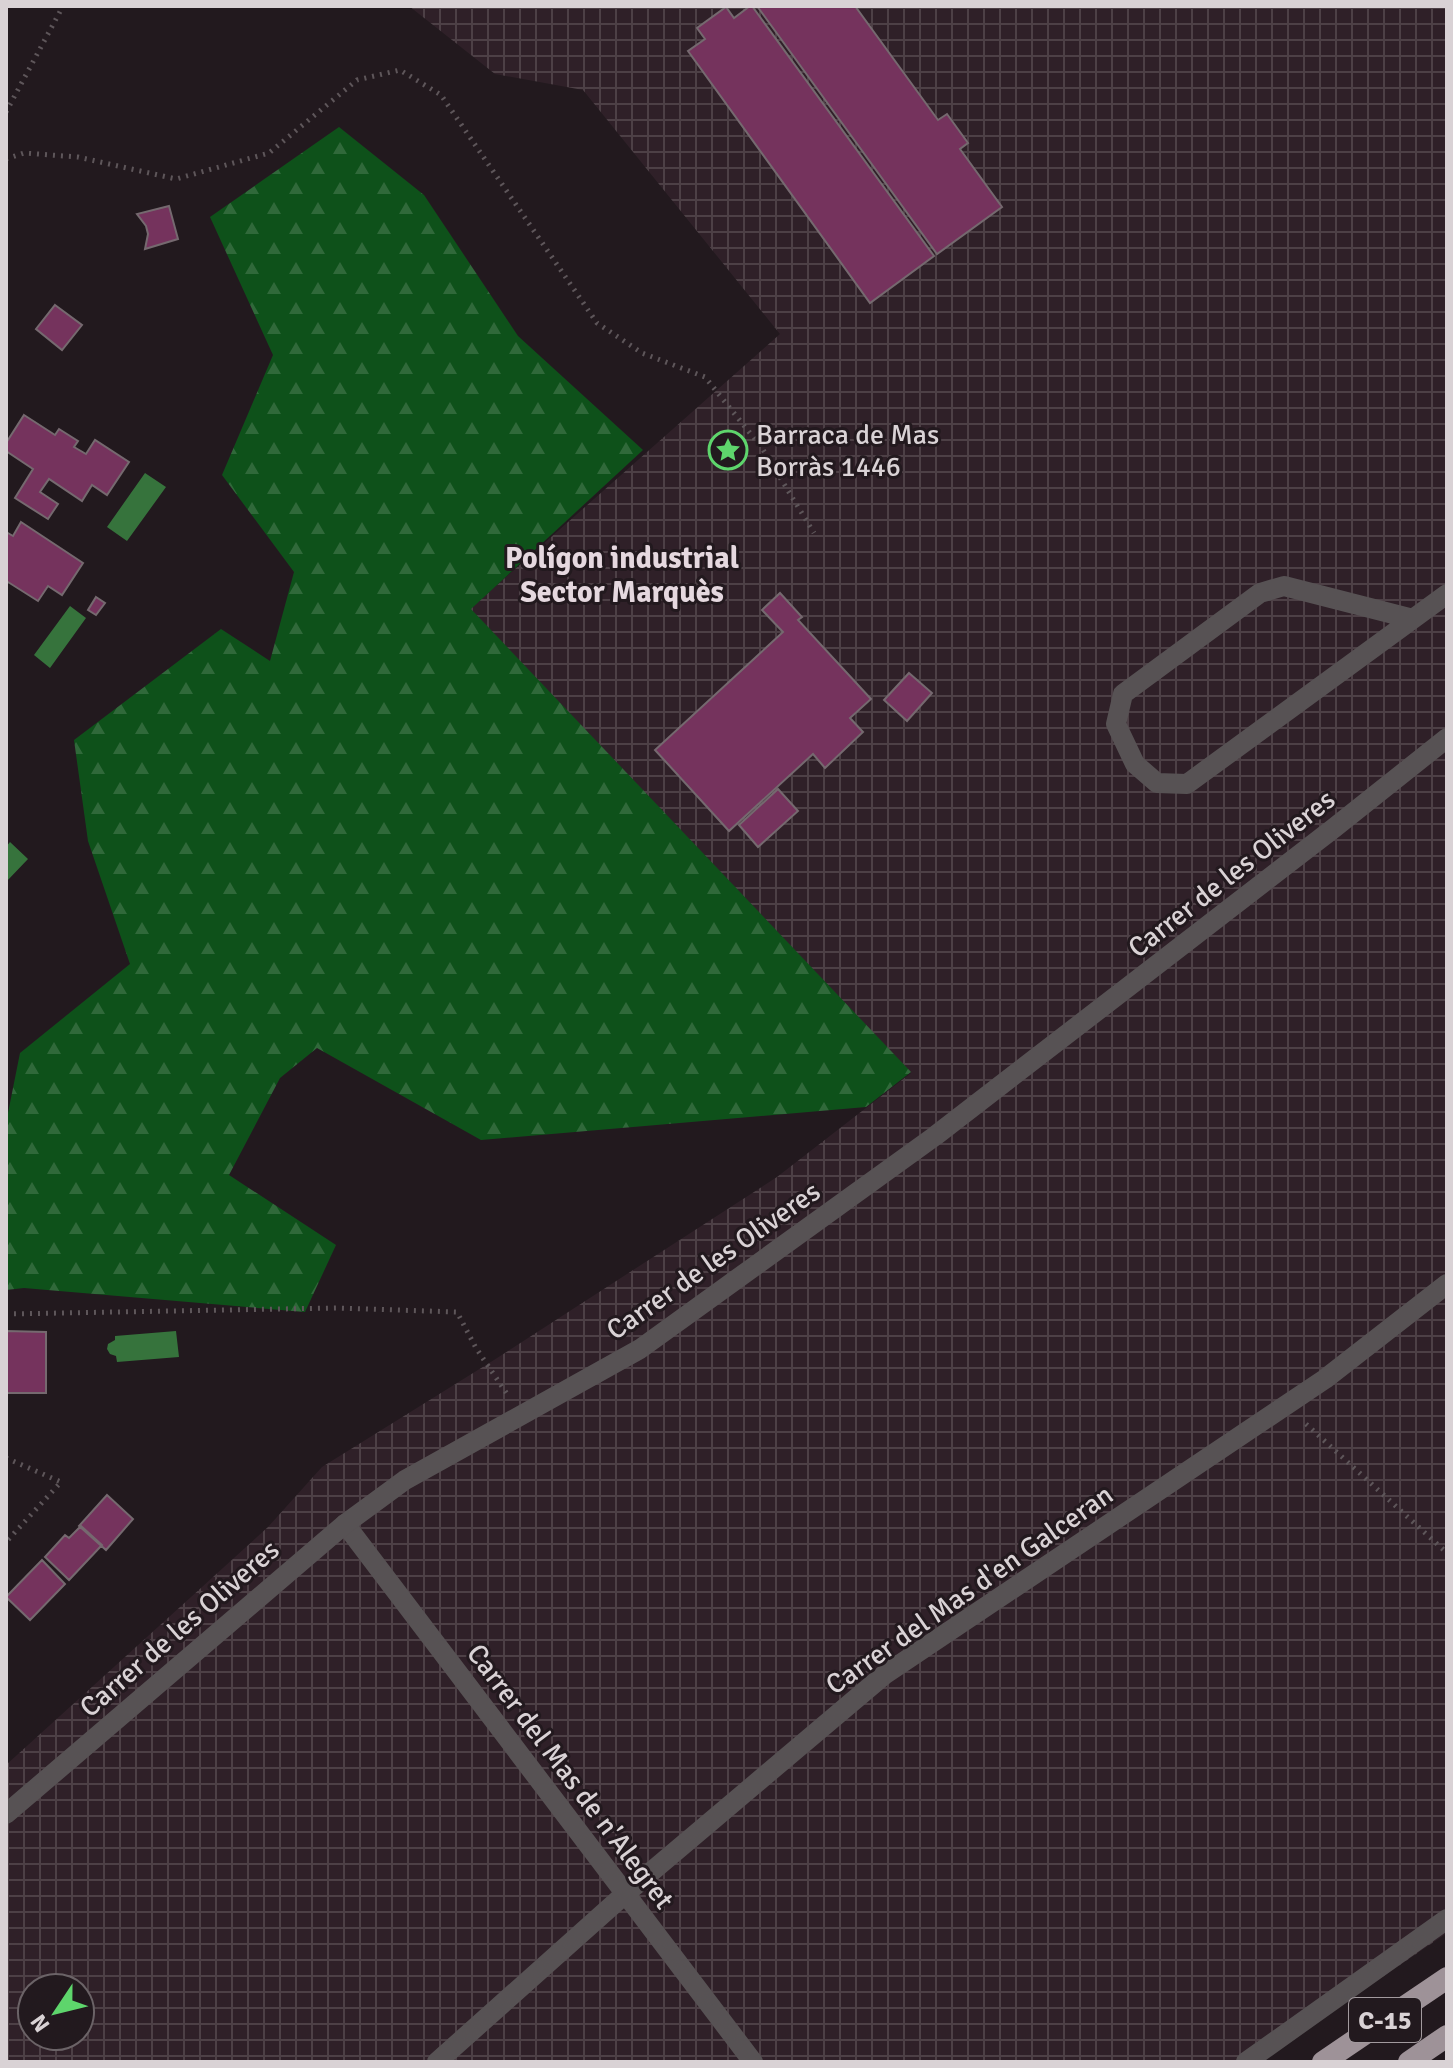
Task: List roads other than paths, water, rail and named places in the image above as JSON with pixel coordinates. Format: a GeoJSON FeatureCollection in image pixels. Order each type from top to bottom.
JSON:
{"type":"FeatureCollection","features":[{"type":"Feature","properties":{"kind":"highway","name":"C-15"},"geometry":{"type":"LineString","coordinates":[[1323,2062],[1447,1978]]}},
{"type":"Feature","properties":{"kind":"highway","name":"C-15"},"geometry":{"type":"LineString","coordinates":[[1409,2062],[1447,2036]]}},
{"type":"Feature","properties":{"kind":"street"},"geometry":{"type":"LineString","coordinates":[[1413,619],[1284,586],[1260,593],[1123,694],[1116,724],[1135,764],[1157,783],[1187,784],[1413,619],[1447,594]]}},
{"type":"Feature","properties":{"kind":"street","name":"Carrer de les Oliveres"},"geometry":{"type":"LineString","coordinates":[[6,1814],[345,1524],[405,1480],[640,1349],[922,1146],[1447,739]]}},
{"type":"Feature","properties":{"kind":"street","name":"Carrer del Mas d'en Galceran"},"geometry":{"type":"LineString","coordinates":[[437,2062],[625,1894],[884,1675],[1325,1379],[1447,1284]]}},
{"type":"Feature","properties":{"kind":"street","name":"Carrer del Mas de n'Alegret"},"geometry":{"type":"LineString","coordinates":[[345,1524],[753,2062]]}},
{"type":"Feature","properties":{"kind":"street"},"geometry":{"type":"LineString","coordinates":[[1246,2062],[1447,1919]]}},
{"type":"Feature","properties":{"kind":"place","name":"Barraca de Mas Borràs 1446"},"geometry":{"type":"Point","coordinates":[728,450]}},
{"type":"Feature","properties":{"kind":"district","name":"Polígon industrial Sector Marquès"},"geometry":{"type":"Point","coordinates":[622,575]}}]}
